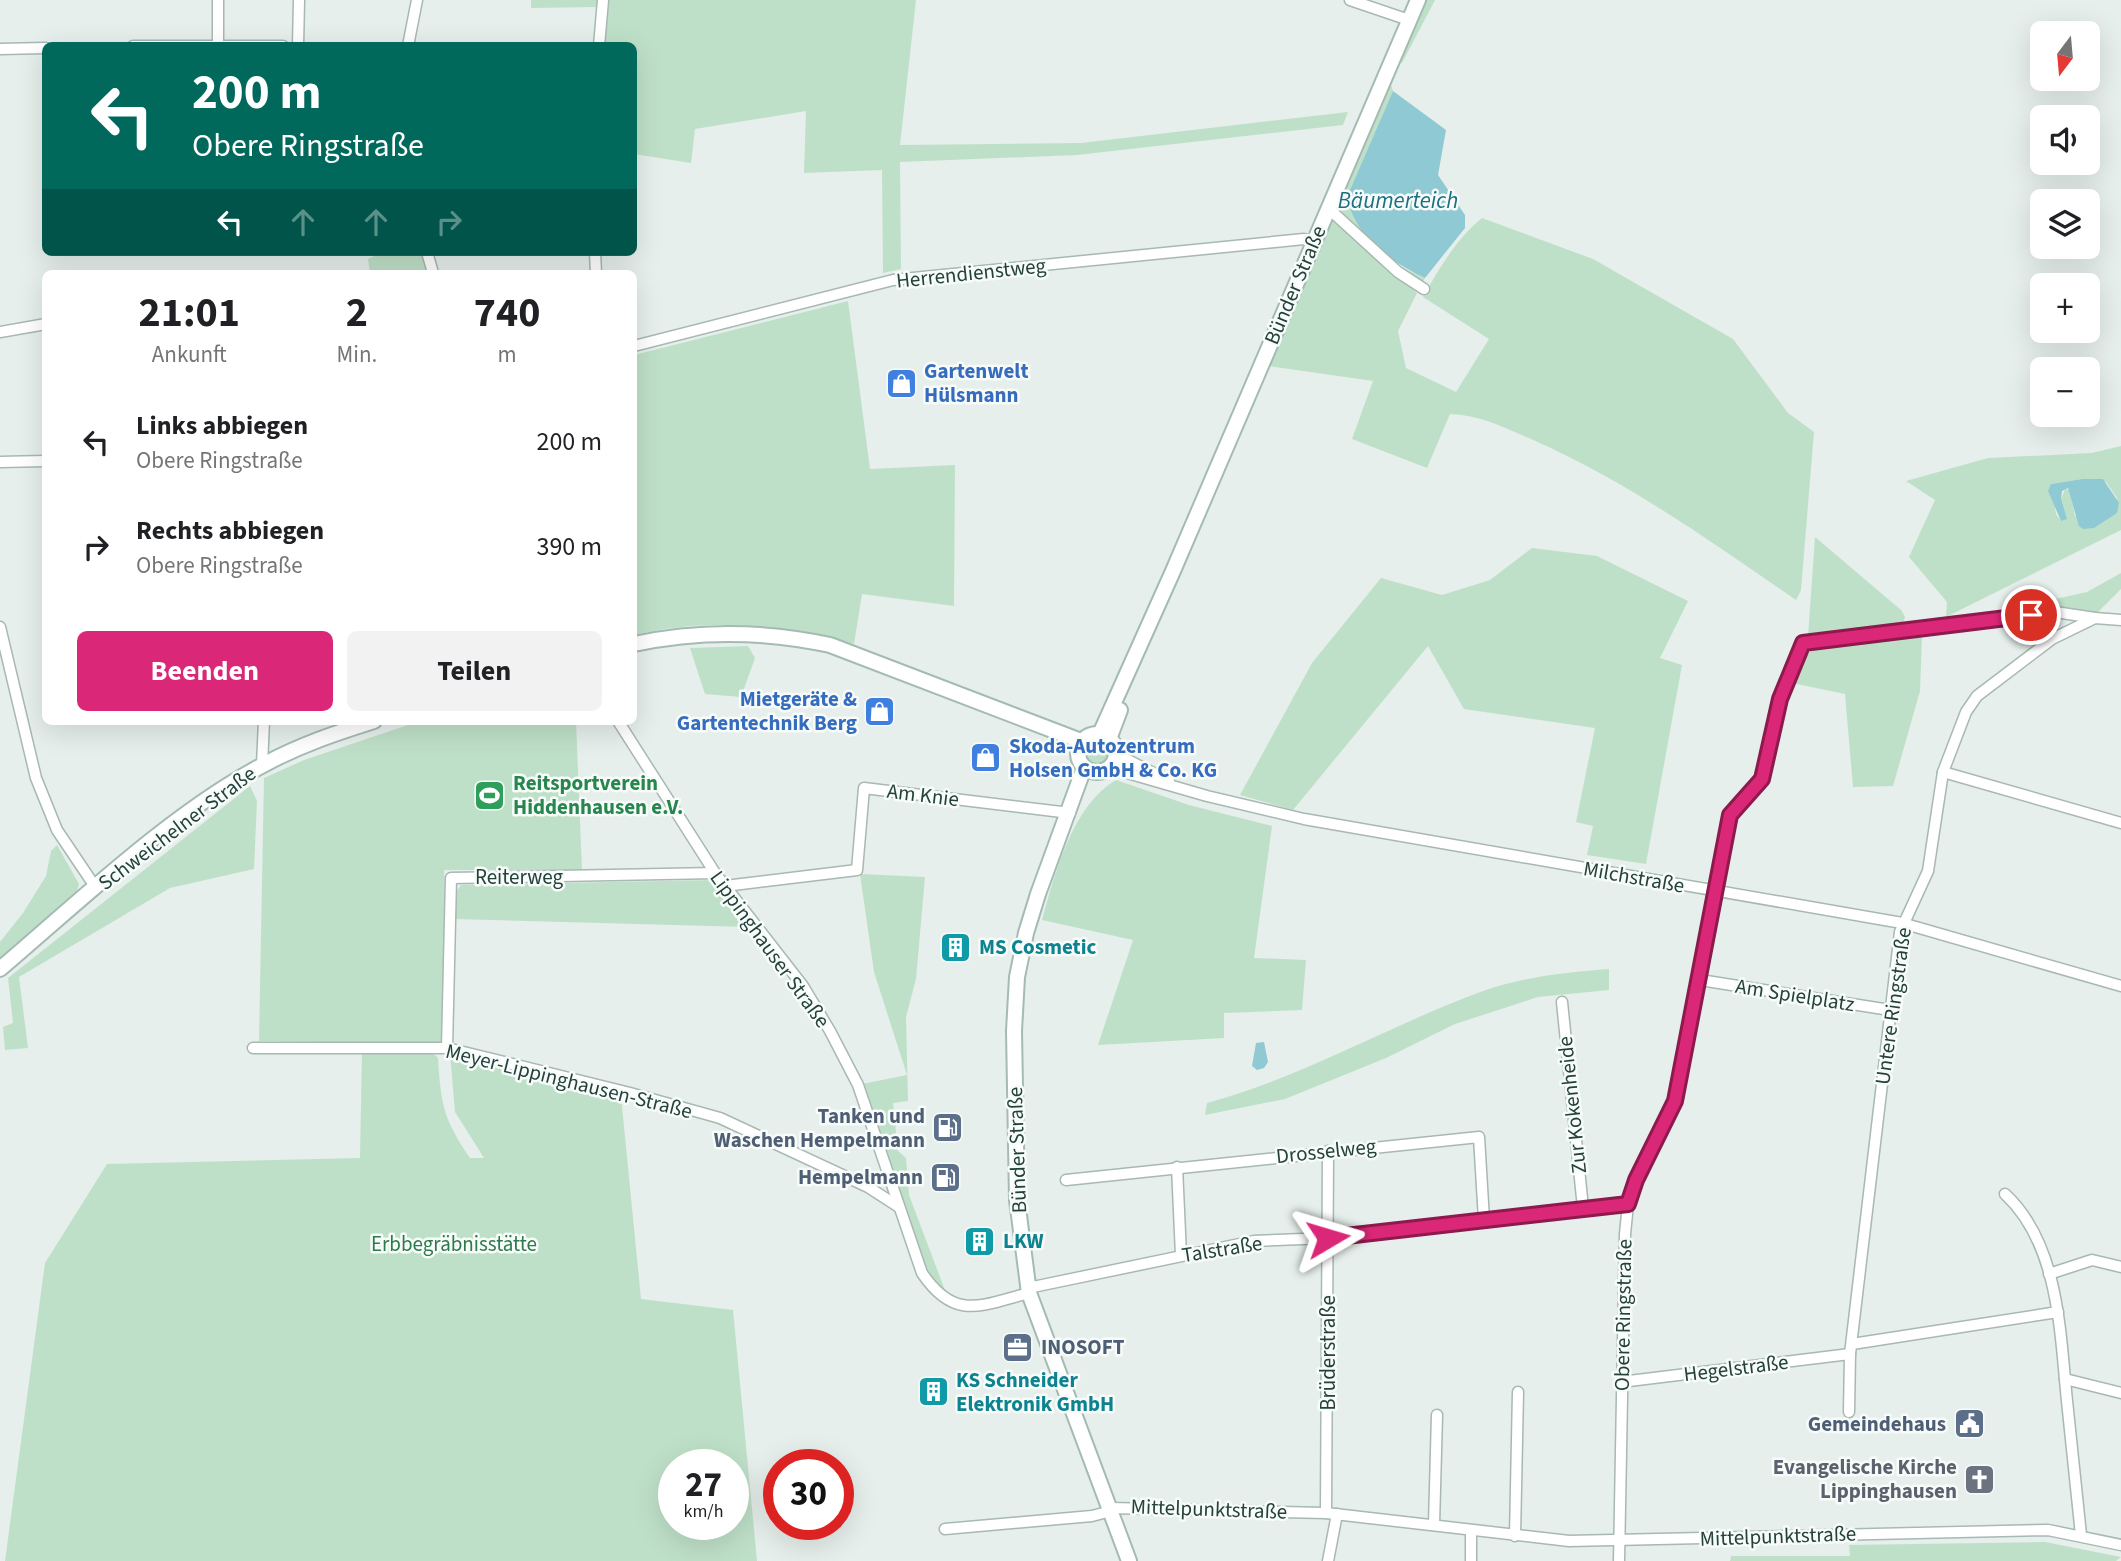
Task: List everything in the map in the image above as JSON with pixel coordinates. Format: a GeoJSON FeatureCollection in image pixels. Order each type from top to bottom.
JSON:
{"type":"FeatureCollection","features":[{"type":"Feature","properties":{"kind":"main road","name":"Bünder Straße"},"geometry":{"type":"LineString","coordinates":[[1105,736],[1418,0]]}},
{"type":"Feature","properties":{"kind":"main road"},"geometry":{"type":"LineString","coordinates":[[637,644],[717,634],[801,639],[858,654],[1005,713],[1079,748],[1090,770],[1113,761],[1105,736],[1090,735],[1079,748]]}},
{"type":"Feature","properties":{"kind":"main road","name":"Schweichelner Straße"},"geometry":{"type":"LineString","coordinates":[[0,969],[176,824],[262,765],[333,733],[360,725]]}},
{"type":"Feature","properties":{"kind":"main road","name":"Bünder Straße"},"geometry":{"type":"LineString","coordinates":[[1090,770],[1038,894],[1017,977],[1014,1031],[1017,1200],[1029,1290],[1129,1561]]}},
{"type":"Feature","properties":{"kind":"street"},"geometry":{"type":"LineString","coordinates":[[218,0],[218,42]]}},
{"type":"Feature","properties":{"kind":"street"},"geometry":{"type":"LineString","coordinates":[[298,42],[299,0]]}},
{"type":"Feature","properties":{"kind":"street"},"geometry":{"type":"LineString","coordinates":[[409,42],[417,0]]}},
{"type":"Feature","properties":{"kind":"street"},"geometry":{"type":"LineString","coordinates":[[599,42],[603,0]]}},
{"type":"Feature","properties":{"kind":"street"},"geometry":{"type":"LineString","coordinates":[[1350,0],[1409,20]]}},
{"type":"Feature","properties":{"kind":"street"},"geometry":{"type":"LineString","coordinates":[[0,49],[42,48]]}},
{"type":"Feature","properties":{"kind":"street"},"geometry":{"type":"LineString","coordinates":[[1328,208],[1398,272],[1424,289]]}},
{"type":"Feature","properties":{"kind":"street","name":"Herrendienstweg"},"geometry":{"type":"LineString","coordinates":[[637,345],[893,280],[1304,239],[1314,241]]}},
{"type":"Feature","properties":{"kind":"street"},"geometry":{"type":"LineString","coordinates":[[0,332],[42,325]]}},
{"type":"Feature","properties":{"kind":"street"},"geometry":{"type":"LineString","coordinates":[[0,462],[42,461]]}},
{"type":"Feature","properties":{"kind":"street","name":"Obere Ringstraße"},"geometry":{"type":"LineString","coordinates":[[1619,1561],[1621,1382],[1628,1204],[1636,1180],[1675,1101],[1730,815],[1762,779],[1780,699],[1803,643],[2055,612],[2095,618]]}},
{"type":"Feature","properties":{"kind":"street"},"geometry":{"type":"LineString","coordinates":[[2095,618],[2121,620]]}},
{"type":"Feature","properties":{"kind":"street","name":"Untere Ringstraße"},"geometry":{"type":"LineString","coordinates":[[1849,1412],[1851,1349],[1902,923],[1928,871],[1943,772],[1966,712],[1977,696],[2052,639],[2095,618]]}},
{"type":"Feature","properties":{"kind":"street"},"geometry":{"type":"LineString","coordinates":[[0,627],[37,778],[57,830],[96,888]]}},
{"type":"Feature","properties":{"kind":"street"},"geometry":{"type":"LineString","coordinates":[[262,765],[264,725]]}},
{"type":"Feature","properties":{"kind":"street","name":"Lippinghauser Straße"},"geometry":{"type":"LineString","coordinates":[[621,725],[715,873],[803,986],[830,1031],[858,1085],[922,1273],[930,1285],[952,1303],[973,1308],[1029,1290]]}},
{"type":"Feature","properties":{"kind":"street","name":"Milchstraße"},"geometry":{"type":"LineString","coordinates":[[1113,761],[1185,789],[1304,819],[1902,923],[2121,986]]}},
{"type":"Feature","properties":{"kind":"street"},"geometry":{"type":"LineString","coordinates":[[1943,772],[2121,823]]}},
{"type":"Feature","properties":{"kind":"street","name":"Am Knie"},"geometry":{"type":"LineString","coordinates":[[725,886],[857,870],[864,788],[1070,813]]}},
{"type":"Feature","properties":{"kind":"street","name":"Reiterweg"},"geometry":{"type":"LineString","coordinates":[[447,1048],[451,878],[715,873]]}},
{"type":"Feature","properties":{"kind":"street","name":"Am Spielplatz"},"geometry":{"type":"LineString","coordinates":[[1700,979],[1890,1010]]}},
{"type":"Feature","properties":{"kind":"street","name":"Zur Kokenheide"},"geometry":{"type":"LineString","coordinates":[[1562,1002],[1583,1208]]}},
{"type":"Feature","properties":{"kind":"street","name":"Meyer-Lippinghausen-Straße"},"geometry":{"type":"LineString","coordinates":[[253,1048],[447,1048],[720,1118],[868,1187],[899,1208]]}},
{"type":"Feature","properties":{"kind":"street","name":"Drosselweg"},"geometry":{"type":"LineString","coordinates":[[1066,1180],[1479,1137],[1484,1220]]}},
{"type":"Feature","properties":{"kind":"street","name":"Brüderstraße"},"geometry":{"type":"LineString","coordinates":[[1328,1151],[1331,1513],[1328,1561]]}},
{"type":"Feature","properties":{"kind":"street"},"geometry":{"type":"LineString","coordinates":[[1177,1167],[1181,1255]]}},
{"type":"Feature","properties":{"kind":"street"},"geometry":{"type":"LineString","coordinates":[[868,1187],[880,1185],[889,1176]]}},
{"type":"Feature","properties":{"kind":"street"},"geometry":{"type":"LineString","coordinates":[[2005,1194],[2021,1208],[2049,1274],[2058,1312],[2081,1535]]}},
{"type":"Feature","properties":{"kind":"street","name":"Talstraße"},"geometry":{"type":"LineString","coordinates":[[1029,1290],[1254,1241],[1328,1238],[1628,1204]]}},
{"type":"Feature","properties":{"kind":"street"},"geometry":{"type":"LineString","coordinates":[[2049,1274],[2092,1260],[2121,1267]]}},
{"type":"Feature","properties":{"kind":"street","name":"Hegelstraße"},"geometry":{"type":"LineString","coordinates":[[1621,1382],[1851,1349],[2058,1312]]}},
{"type":"Feature","properties":{"kind":"street"},"geometry":{"type":"LineString","coordinates":[[2065,1379],[2121,1394]]}},
{"type":"Feature","properties":{"kind":"street"},"geometry":{"type":"LineString","coordinates":[[1515,1536],[1518,1392]]}},
{"type":"Feature","properties":{"kind":"street"},"geometry":{"type":"LineString","coordinates":[[1434,1524],[1437,1415]]}},
{"type":"Feature","properties":{"kind":"street","name":"Mittelpunktstraße"},"geometry":{"type":"LineString","coordinates":[[945,1529],[1092,1516],[1110,1509],[1331,1513],[1569,1541],[2048,1530],[2121,1545]]}},
{"type":"Feature","properties":{"kind":"street"},"geometry":{"type":"LineString","coordinates":[[1471,1531],[1471,1561]]}},
{"type":"Feature","properties":{"kind":"green space"},"geometry":{"type":"Polygon","coordinates":[[[531,0],[598,0],[597,7],[531,8],[531,0]]]}},
{"type":"Feature","properties":{"kind":"green space"},"geometry":{"type":"Polygon","coordinates":[[[608,0],[916,0],[900,145],[1081,143],[1348,112],[1343,125],[1077,155],[900,162],[901,269],[883,273],[882,170],[804,173],[806,111],[695,129],[691,163],[637,154],[637,42],[603,42],[608,0]]]}},
{"type":"Feature","properties":{"kind":"green space"},"geometry":{"type":"Polygon","coordinates":[[[1426,0],[1435,0],[1402,63],[1397,60],[1426,0]]]}},
{"type":"Feature","properties":{"kind":"green space"},"geometry":{"type":"Polygon","coordinates":[[[1391,85],[1393,91],[1347,198],[1399,266],[1425,278],[1422,284],[1397,268],[1338,212],[1337,204],[1391,85]]]}},
{"type":"Feature","properties":{"kind":"green space"},"geometry":{"type":"Polygon","coordinates":[[[1332,217],[1417,293],[1398,331],[1406,368],[1456,392],[1489,339],[1423,297],[1456,245],[1482,218],[1593,259],[1733,339],[1788,413],[1814,432],[1801,590],[1796,600],[1700,534],[1634,493],[1566,456],[1491,422],[1450,414],[1427,468],[1352,439],[1373,381],[1268,366],[1332,217]]]}},
{"type":"Feature","properties":{"kind":"green space"},"geometry":{"type":"Polygon","coordinates":[[[374,256],[424,256],[428,270],[370,270],[368,259],[374,256]]]}},
{"type":"Feature","properties":{"kind":"green space"},"geometry":{"type":"Polygon","coordinates":[[[848,301],[870,469],[955,465],[954,606],[862,594],[854,644],[799,632],[744,626],[690,626],[637,634],[637,354],[848,301]]]}},
{"type":"Feature","properties":{"kind":"green space"},"geometry":{"type":"Polygon","coordinates":[[[2121,446],[2121,530],[1946,617],[1947,602],[1909,557],[1935,500],[1906,481],[1988,458],[2092,453],[2121,446]],[[2082,479],[2051,484],[2056,514],[2061,521],[2061,499],[2065,489],[2070,490],[2075,516],[2117,513],[2117,498],[2106,482],[2082,479]]]}},
{"type":"Feature","properties":{"kind":"green space"},"geometry":{"type":"Polygon","coordinates":[[[1815,537],[1901,610],[1905,617],[1903,623],[1808,637],[1815,537]]]}},
{"type":"Feature","properties":{"kind":"green space"},"geometry":{"type":"Polygon","coordinates":[[[1532,548],[1597,556],[1688,601],[1660,658],[1682,665],[1646,864],[1587,855],[1593,826],[1576,822],[1595,728],[1464,709],[1428,646],[1293,810],[1240,795],[1312,663],[1381,578],[1442,595],[1490,580],[1532,548]]]}},
{"type":"Feature","properties":{"kind":"green space"},"geometry":{"type":"Polygon","coordinates":[[[2121,573],[2121,589],[2097,613],[1992,613],[2087,592],[2121,573]]]}},
{"type":"Feature","properties":{"kind":"green space"},"geometry":{"type":"Polygon","coordinates":[[[1922,636],[1920,691],[1893,786],[1853,787],[1845,694],[1792,683],[1797,664],[1817,645],[1922,636]]]}},
{"type":"Feature","properties":{"kind":"green space"},"geometry":{"type":"Polygon","coordinates":[[[748,646],[755,658],[741,697],[705,694],[690,648],[748,646]]]}},
{"type":"Feature","properties":{"kind":"green space"},"geometry":{"type":"Polygon","coordinates":[[[408,725],[576,725],[582,870],[444,870],[445,949],[441,1042],[259,1041],[264,778],[304,760],[408,725]]]}},
{"type":"Feature","properties":{"kind":"green space"},"geometry":{"type":"Polygon","coordinates":[[[1096,741],[1104,745],[1108,753],[1104,761],[1096,765],[1088,761],[1084,753],[1088,745],[1096,741]]]}},
{"type":"Feature","properties":{"kind":"green space"},"geometry":{"type":"Polygon","coordinates":[[[1116,780],[1189,805],[1272,826],[1254,958],[1306,960],[1302,1010],[1224,1013],[1224,1038],[1098,1045],[1133,940],[1042,920],[1067,842],[1077,823],[1088,806],[1116,780]]]}},
{"type":"Feature","properties":{"kind":"green space"},"geometry":{"type":"Polygon","coordinates":[[[250,786],[257,801],[254,869],[170,888],[19,977],[28,1048],[5,1050],[3,1027],[13,1023],[8,978],[250,786]]]}},
{"type":"Feature","properties":{"kind":"green space"},"geometry":{"type":"Polygon","coordinates":[[[57,845],[79,884],[76,894],[0,959],[0,942],[23,913],[46,876],[51,851],[57,845]]]}},
{"type":"Feature","properties":{"kind":"green space"},"geometry":{"type":"Polygon","coordinates":[[[860,874],[925,877],[916,979],[906,1017],[908,1101],[893,1103],[898,1151],[906,1158],[909,1195],[946,1293],[924,1268],[862,1084],[907,1075],[874,972],[860,874]]]}},
{"type":"Feature","properties":{"kind":"green space"},"geometry":{"type":"Polygon","coordinates":[[[715,880],[748,927],[453,919],[454,895],[461,885],[715,880]]]}},
{"type":"Feature","properties":{"kind":"green space"},"geometry":{"type":"Polygon","coordinates":[[[1609,969],[1609,990],[1538,997],[1455,1024],[1386,1058],[1285,1099],[1205,1115],[1207,1103],[1278,1079],[1483,991],[1529,979],[1609,969]]]}},
{"type":"Feature","properties":{"kind":"green space","name":"Erbbegräbnisstätte"},"geometry":{"type":"Polygon","coordinates":[[[362,1052],[432,1052],[438,1058],[445,1111],[470,1158],[484,1158],[455,1112],[450,1053],[621,1096],[641,1299],[733,1310],[746,1449],[658,1449],[658,1540],[749,1540],[749,1477],[757,1561],[5,1561],[45,1263],[107,1164],[360,1158],[362,1052]]]}},
{"type":"Feature","properties":{"kind":"green space"},"geometry":{"type":"Polygon","coordinates":[[[2045,1542],[2121,1557],[2116,1561],[1730,1561],[1731,1556],[1850,1556],[1849,1545],[2045,1542]]]}},
{"type":"Feature","properties":{"kind":"water","name":"Bäumerteich"},"geometry":{"type":"Polygon","coordinates":[[[1393,91],[1446,130],[1438,175],[1465,215],[1465,228],[1425,278],[1387,256],[1366,236],[1351,211],[1347,197],[1393,91]]]}},
{"type":"Feature","properties":{"kind":"water"},"geometry":{"type":"Polygon","coordinates":[[[2103,479],[2119,503],[2117,513],[2094,528],[2083,529],[2079,526],[2068,488],[2062,491],[2061,499],[2067,519],[2061,521],[2048,491],[2051,484],[2103,479]]]}},
{"type":"Feature","properties":{"kind":"water"},"geometry":{"type":"Polygon","coordinates":[[[1264,1042],[1268,1062],[1264,1068],[1257,1070],[1252,1066],[1256,1043],[1264,1042]]]}},
{"type":"Feature","properties":{"kind":"place","name":"Gartenwelt Hülsmann"},"geometry":{"type":"Point","coordinates":[901,383]}},
{"type":"Feature","properties":{"kind":"place","name":"Mietgeräte & Gartentechnik Berg"},"geometry":{"type":"Point","coordinates":[880,711]}},
{"type":"Feature","properties":{"kind":"place","name":"Skoda-Autozentrum Holsen GmbH & Co. KG"},"geometry":{"type":"Point","coordinates":[986,758]}},
{"type":"Feature","properties":{"kind":"place","name":"Reitsportverein Hiddenhausen e.V."},"geometry":{"type":"Point","coordinates":[490,795]}},
{"type":"Feature","properties":{"kind":"place","name":"MS Cosmetic"},"geometry":{"type":"Point","coordinates":[956,947]}},
{"type":"Feature","properties":{"kind":"place","name":"Tanken und Waschen Hempelmann"},"geometry":{"type":"Point","coordinates":[948,1128]}},
{"type":"Feature","properties":{"kind":"place","name":"Hempelmann"},"geometry":{"type":"Point","coordinates":[946,1177]}},
{"type":"Feature","properties":{"kind":"place","name":"LKW"},"geometry":{"type":"Point","coordinates":[980,1241]}},
{"type":"Feature","properties":{"kind":"place","name":"INOSOFT"},"geometry":{"type":"Point","coordinates":[1018,1347]}},
{"type":"Feature","properties":{"kind":"place","name":"KS Schneider Elektronik GmbH"},"geometry":{"type":"Point","coordinates":[933,1392]}},
{"type":"Feature","properties":{"kind":"place","name":"Gemeindehaus"},"geometry":{"type":"Point","coordinates":[1969,1424]}},
{"type":"Feature","properties":{"kind":"place","name":"Evangelische Kirche Lippinghausen"},"geometry":{"type":"Point","coordinates":[1980,1479]}},
{"type":"Feature","properties":{"kind":"route"},"geometry":{"type":"LineString","coordinates":[[1328,1238],[1628,1204],[1636,1180],[1675,1101],[1730,815],[1762,779],[1780,699],[1803,643],[2031,615]]}}]}
